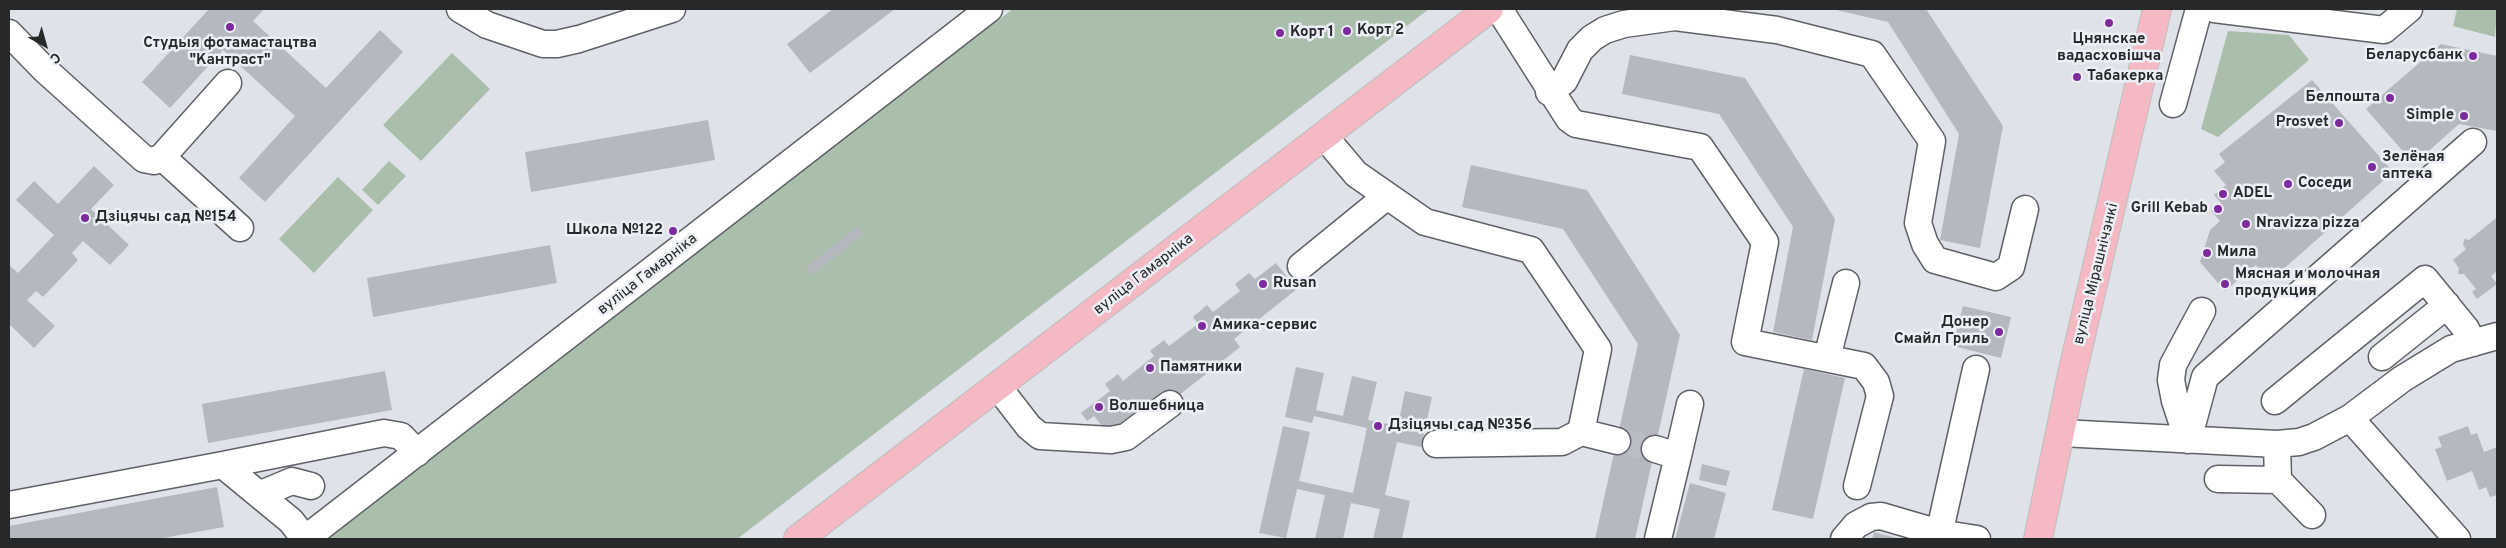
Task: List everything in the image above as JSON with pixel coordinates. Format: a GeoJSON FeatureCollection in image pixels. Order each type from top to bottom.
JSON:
{"type":"FeatureCollection","features":[{"type":"Feature","properties":{"kind":"main road","name":"вуліца Гамарніка"},"geometry":{"type":"LineString","coordinates":[[798,539],[1489,9]]}},
{"type":"Feature","properties":{"kind":"main road","name":"вуліца Мірашнічэнкі"},"geometry":{"type":"LineString","coordinates":[[2038,539],[2072,374],[2157,9]]}},
{"type":"Feature","properties":{"kind":"street"},"geometry":{"type":"LineString","coordinates":[[460,9],[487,25],[543,44],[557,44],[579,39],[672,9]]}},
{"type":"Feature","properties":{"kind":"street","name":"вуліца Гамарніка"},"geometry":{"type":"LineString","coordinates":[[305,539],[989,9]]}},
{"type":"Feature","properties":{"kind":"street"},"geometry":{"type":"LineString","coordinates":[[1499,9],[1525,48],[1549,92],[1568,119],[1576,124],[1700,147],[1765,242],[1745,342],[1864,366],[1876,382],[1880,396],[1857,486]]}},
{"type":"Feature","properties":{"kind":"street"},"geometry":{"type":"LineString","coordinates":[[2174,104],[2212,10],[2384,30],[2409,9]]}},
{"type":"Feature","properties":{"kind":"street"},"geometry":{"type":"LineString","coordinates":[[1549,92],[1564,81],[1580,50],[1592,38],[1605,30],[1624,24],[1675,17],[1777,30],[1872,54],[1932,141],[1918,223],[1925,244],[1934,260],[1996,277],[2012,266],[2025,209]]}},
{"type":"Feature","properties":{"kind":"street"},"geometry":{"type":"LineString","coordinates":[[9,33],[44,70],[144,159],[154,161],[162,157],[228,83]]}},
{"type":"Feature","properties":{"kind":"street"},"geometry":{"type":"LineString","coordinates":[[1324,136],[1356,174],[1425,222],[1532,250],[1598,349],[1581,432]]}},
{"type":"Feature","properties":{"kind":"street"},"geometry":{"type":"LineString","coordinates":[[2188,440],[2205,377],[2474,142]]}},
{"type":"Feature","properties":{"kind":"street"},"geometry":{"type":"LineString","coordinates":[[162,157],[240,228]]}},
{"type":"Feature","properties":{"kind":"street"},"geometry":{"type":"LineString","coordinates":[[1301,266],[1387,196]]}},
{"type":"Feature","properties":{"kind":"street"},"geometry":{"type":"LineString","coordinates":[[2275,401],[2425,279],[2466,329],[2485,339]]}},
{"type":"Feature","properties":{"kind":"street"},"geometry":{"type":"LineString","coordinates":[[1827,358],[1846,283]]}},
{"type":"Feature","properties":{"kind":"street"},"geometry":{"type":"LineString","coordinates":[[2382,357],[2446,305]]}},
{"type":"Feature","properties":{"kind":"street"},"geometry":{"type":"LineString","coordinates":[[2188,440],[2174,400],[2171,380],[2173,365],[2202,311]]}},
{"type":"Feature","properties":{"kind":"street"},"geometry":{"type":"LineString","coordinates":[[2061,433],[2277,444],[2299,442],[2314,437],[2350,418],[2402,379],[2451,349],[2485,339]]}},
{"type":"Feature","properties":{"kind":"street"},"geometry":{"type":"LineString","coordinates":[[1939,536],[1976,369]]}},
{"type":"Feature","properties":{"kind":"street"},"geometry":{"type":"LineString","coordinates":[[998,387],[1029,427],[1040,436],[1111,440],[1126,437],[1170,404]]}},
{"type":"Feature","properties":{"kind":"street"},"geometry":{"type":"LineString","coordinates":[[1658,539],[1667,452],[1690,404]]}},
{"type":"Feature","properties":{"kind":"street"},"geometry":{"type":"LineString","coordinates":[[2350,418],[2457,539]]}},
{"type":"Feature","properties":{"kind":"street"},"geometry":{"type":"LineString","coordinates":[[1436,444],[1562,442],[1581,432],[1617,440]]}},
{"type":"Feature","properties":{"kind":"street"},"geometry":{"type":"LineString","coordinates":[[9,505],[384,433],[401,436],[417,453]]}},
{"type":"Feature","properties":{"kind":"street"},"geometry":{"type":"LineString","coordinates":[[2277,444],[2278,480],[2312,516]]}},
{"type":"Feature","properties":{"kind":"street"},"geometry":{"type":"LineString","coordinates":[[224,465],[291,521],[305,539]]}},
{"type":"Feature","properties":{"kind":"street"},"geometry":{"type":"LineString","coordinates":[[2218,479],[2278,480]]}},
{"type":"Feature","properties":{"kind":"street"},"geometry":{"type":"LineString","coordinates":[[261,494],[292,482],[311,486]]}},
{"type":"Feature","properties":{"kind":"street"},"geometry":{"type":"LineString","coordinates":[[1844,539],[1856,525],[1871,517],[1881,516],[1939,536],[1977,539]]}},
{"type":"Feature","properties":{"kind":"green space"},"geometry":{"type":"Polygon","coordinates":[[[1013,9],[1429,9],[737,539],[319,539],[666,269],[1013,9]]]}},
{"type":"Feature","properties":{"kind":"green space"},"geometry":{"type":"Polygon","coordinates":[[[2457,9],[2497,9],[2495,37],[2453,26],[2457,9]]]}},
{"type":"Feature","properties":{"kind":"green space"},"geometry":{"type":"Polygon","coordinates":[[[2228,31],[2289,35],[2309,60],[2218,137],[2201,129],[2228,31]]]}},
{"type":"Feature","properties":{"kind":"green space"},"geometry":{"type":"Polygon","coordinates":[[[452,53],[490,89],[421,161],[383,125],[452,53]]]}},
{"type":"Feature","properties":{"kind":"green space"},"geometry":{"type":"Polygon","coordinates":[[[389,161],[406,176],[378,205],[362,190],[389,161]]]}},
{"type":"Feature","properties":{"kind":"green space"},"geometry":{"type":"Polygon","coordinates":[[[338,177],[373,210],[314,273],[279,239],[338,177]]]}},
{"type":"Feature","properties":{"kind":"building"},"geometry":{"type":"Polygon","coordinates":[[[209,9],[264,9],[253,21],[326,88],[380,30],[403,52],[265,202],[239,178],[295,116],[223,50],[170,108],[142,82],[209,9]]]}},
{"type":"Feature","properties":{"kind":"building"},"geometry":{"type":"Polygon","coordinates":[[[833,9],[895,9],[810,73],[787,44],[833,9]]]}},
{"type":"Feature","properties":{"kind":"building"},"geometry":{"type":"Polygon","coordinates":[[[1832,9],[1926,9],[2003,126],[1980,248],[1940,240],[1959,134],[1888,22],[1832,9]]]}},
{"type":"Feature","properties":{"kind":"building"},"geometry":{"type":"Polygon","coordinates":[[[2441,44],[2497,56],[2497,131],[2459,124],[2414,164],[2366,109],[2441,44]]]}},
{"type":"Feature","properties":{"kind":"building"},"geometry":{"type":"Polygon","coordinates":[[[1630,55],[1745,78],[1835,219],[1812,340],[1773,332],[1793,227],[1719,114],[1622,94],[1630,55]]]}},
{"type":"Feature","properties":{"kind":"building"},"geometry":{"type":"Polygon","coordinates":[[[2312,80],[2393,172],[2270,281],[2256,265],[2225,291],[2200,262],[2210,230],[2220,221],[2211,211],[2221,203],[2214,195],[2226,185],[2214,171],[2225,162],[2219,154],[2312,80]]]}},
{"type":"Feature","properties":{"kind":"building"},"geometry":{"type":"Polygon","coordinates":[[[708,120],[715,160],[531,192],[525,152],[708,120]]]}},
{"type":"Feature","properties":{"kind":"building"},"geometry":{"type":"Polygon","coordinates":[[[1471,165],[1587,190],[1680,335],[1635,539],[1595,539],[1638,344],[1563,229],[1462,207],[1471,165]]]}},
{"type":"Feature","properties":{"kind":"building"},"geometry":{"type":"Polygon","coordinates":[[[94,166],[114,185],[91,209],[129,245],[110,265],[83,241],[72,253],[78,260],[43,297],[36,291],[27,300],[55,326],[34,348],[9,324],[9,265],[18,273],[54,235],[16,200],[34,181],[58,204],[94,166]]]}},
{"type":"Feature","properties":{"kind":"building"},"geometry":{"type":"Polygon","coordinates":[[[2496,218],[2497,271],[2491,276],[2497,284],[2477,299],[2472,292],[2476,289],[2464,274],[2458,274],[2459,268],[2453,260],[2466,249],[2463,245],[2464,239],[2469,240],[2496,218]]]}},
{"type":"Feature","properties":{"kind":"building"},"geometry":{"type":"Polygon","coordinates":[[[858,227],[864,234],[812,275],[806,267],[858,227]]]}},
{"type":"Feature","properties":{"kind":"building"},"geometry":{"type":"Polygon","coordinates":[[[550,245],[557,283],[373,317],[367,278],[550,245]]]}},
{"type":"Feature","properties":{"kind":"building"},"geometry":{"type":"Polygon","coordinates":[[[1276,263],[1297,289],[1234,339],[1240,347],[1173,400],[1165,391],[1109,435],[1094,416],[1087,421],[1081,413],[1110,391],[1105,384],[1118,374],[1123,381],[1154,356],[1150,351],[1164,340],[1169,346],[1198,324],[1193,317],[1207,305],[1213,312],[1240,291],[1235,284],[1249,273],[1255,279],[1276,263]]]}},
{"type":"Feature","properties":{"kind":"building"},"geometry":{"type":"Polygon","coordinates":[[[1963,306],[2011,317],[2001,358],[1953,346],[1963,306]]]}},
{"type":"Feature","properties":{"kind":"building"},"geometry":{"type":"Polygon","coordinates":[[[1296,367],[1324,373],[1316,410],[1343,416],[1352,376],[1377,382],[1368,420],[1398,426],[1405,391],[1432,397],[1421,447],[1397,442],[1385,495],[1410,501],[1402,539],[1373,539],[1380,509],[1351,503],[1343,539],[1315,539],[1325,495],[1297,489],[1286,538],[1259,533],[1283,426],[1310,432],[1299,481],[1353,493],[1367,428],[1314,416],[1312,423],[1285,417],[1296,367]]]}},
{"type":"Feature","properties":{"kind":"building"},"geometry":{"type":"Polygon","coordinates":[[[1804,369],[1845,378],[1813,519],[1772,510],[1804,369]]]}},
{"type":"Feature","properties":{"kind":"building"},"geometry":{"type":"Polygon","coordinates":[[[385,371],[392,410],[208,443],[202,404],[385,371]]]}},
{"type":"Feature","properties":{"kind":"building"},"geometry":{"type":"Polygon","coordinates":[[[2468,426],[2471,435],[2477,433],[2484,452],[2497,447],[2497,495],[2490,497],[2486,487],[2479,490],[2472,471],[2447,481],[2435,449],[2442,447],[2438,437],[2468,426]]]}},
{"type":"Feature","properties":{"kind":"building"},"geometry":{"type":"Polygon","coordinates":[[[1702,464],[1730,471],[1726,486],[1699,480],[1702,464]]]}},
{"type":"Feature","properties":{"kind":"building"},"geometry":{"type":"Polygon","coordinates":[[[1690,483],[1726,493],[1714,539],[1675,539],[1690,483]]]}},
{"type":"Feature","properties":{"kind":"building"},"geometry":{"type":"Polygon","coordinates":[[[217,487],[224,527],[158,539],[9,539],[9,526],[217,487]]]}},
{"type":"Feature","properties":{"kind":"building"},"geometry":{"type":"Polygon","coordinates":[[[1874,532],[1900,539],[1872,539],[1874,532]]]}},
{"type":"Feature","properties":{"kind":"tunnel"},"geometry":{"type":"LineString","coordinates":[[1617,441],[1655,449]]}},
{"type":"Feature","properties":{"kind":"place","name":"Цнянскае вадасховішча"},"geometry":{"type":"Point","coordinates":[2109,23]}},
{"type":"Feature","properties":{"kind":"place","name":"Студыя фотамастацтва \"Кантраст\""},"geometry":{"type":"Point","coordinates":[230,27]}},
{"type":"Feature","properties":{"kind":"place","name":"Корт 2"},"geometry":{"type":"Point","coordinates":[1347,31]}},
{"type":"Feature","properties":{"kind":"place","name":"Корт 1"},"geometry":{"type":"Point","coordinates":[1280,33]}},
{"type":"Feature","properties":{"kind":"place","name":"Беларусбанк"},"geometry":{"type":"Point","coordinates":[2473,56]}},
{"type":"Feature","properties":{"kind":"place","name":"Табакерка"},"geometry":{"type":"Point","coordinates":[2077,77]}},
{"type":"Feature","properties":{"kind":"place","name":"Белпошта"},"geometry":{"type":"Point","coordinates":[2390,98]}},
{"type":"Feature","properties":{"kind":"place","name":"Simple"},"geometry":{"type":"Point","coordinates":[2464,116]}},
{"type":"Feature","properties":{"kind":"place","name":"Prosvet"},"geometry":{"type":"Point","coordinates":[2339,123]}},
{"type":"Feature","properties":{"kind":"place","name":"Зелёная аптека"},"geometry":{"type":"Point","coordinates":[2372,167]}},
{"type":"Feature","properties":{"kind":"place","name":"Соседи"},"geometry":{"type":"Point","coordinates":[2288,184]}},
{"type":"Feature","properties":{"kind":"place","name":"ADEL"},"geometry":{"type":"Point","coordinates":[2223,194]}},
{"type":"Feature","properties":{"kind":"place","name":"Grill Kebab"},"geometry":{"type":"Point","coordinates":[2218,209]}},
{"type":"Feature","properties":{"kind":"place","name":"Дзіцячы сад №154"},"geometry":{"type":"Point","coordinates":[85,218]}},
{"type":"Feature","properties":{"kind":"place","name":"Nravizza pizza"},"geometry":{"type":"Point","coordinates":[2246,224]}},
{"type":"Feature","properties":{"kind":"place","name":"Школа №122"},"geometry":{"type":"Point","coordinates":[673,231]}},
{"type":"Feature","properties":{"kind":"place","name":"Мила"},"geometry":{"type":"Point","coordinates":[2207,253]}},
{"type":"Feature","properties":{"kind":"place","name":"Rusan"},"geometry":{"type":"Point","coordinates":[1263,284]}},
{"type":"Feature","properties":{"kind":"place","name":"Мясная и молочная продукция"},"geometry":{"type":"Point","coordinates":[2225,284]}},
{"type":"Feature","properties":{"kind":"place","name":"Амика-сервис"},"geometry":{"type":"Point","coordinates":[1202,326]}},
{"type":"Feature","properties":{"kind":"place","name":"Донер Смайл Гриль"},"geometry":{"type":"Point","coordinates":[1999,332]}},
{"type":"Feature","properties":{"kind":"place","name":"Памятники"},"geometry":{"type":"Point","coordinates":[1150,368]}},
{"type":"Feature","properties":{"kind":"place","name":"Волшебница"},"geometry":{"type":"Point","coordinates":[1099,407]}},
{"type":"Feature","properties":{"kind":"place","name":"Дзіцячы сад №356"},"geometry":{"type":"Point","coordinates":[1378,426]}}]}
